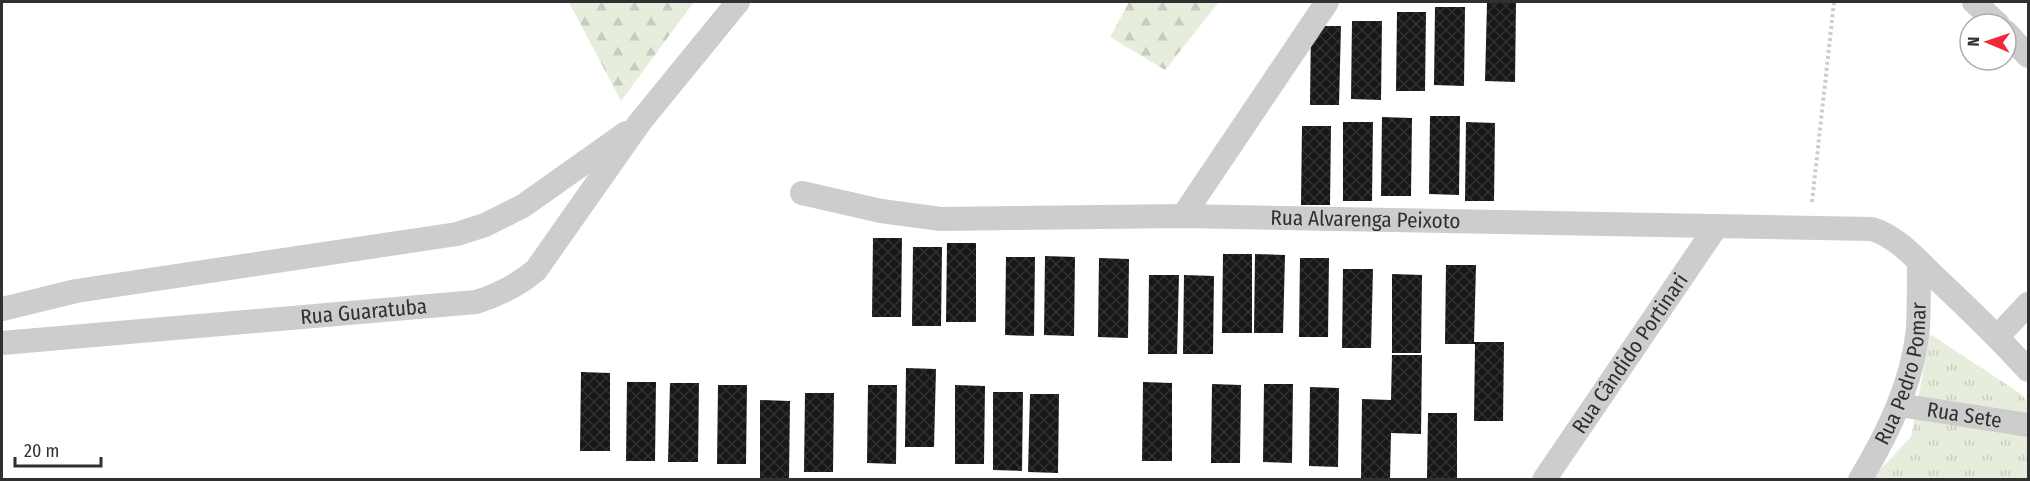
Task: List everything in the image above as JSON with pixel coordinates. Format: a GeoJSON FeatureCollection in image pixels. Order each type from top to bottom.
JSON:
{"type":"FeatureCollection","features":[{"type":"Feature","properties":{"kind":"street","name":"Rua Guaratuba"},"geometry":{"type":"LineString","coordinates":[[2,343],[476,302],[499,295],[521,283],[536,270],[640,122],[738,2]]}},
{"type":"Feature","properties":{"kind":"street"},"geometry":{"type":"LineString","coordinates":[[1183,216],[1327,2]]}},
{"type":"Feature","properties":{"kind":"street","name":"Rua Guaratuba"},"geometry":{"type":"LineString","coordinates":[[2,309],[76,291],[457,234],[485,225],[523,206],[640,122]]}},
{"type":"Feature","properties":{"kind":"street","name":"Rua Alvarenga Peixoto"},"geometry":{"type":"LineString","coordinates":[[802,193],[881,211],[941,219],[1183,216],[1861,228],[1882,232],[1919,262],[1998,336],[2028,370]]}},
{"type":"Feature","properties":{"kind":"street","name":"Rua Cândido Portinari"},"geometry":{"type":"LineString","coordinates":[[1544,480],[1716,227]]}},
{"type":"Feature","properties":{"kind":"street","name":"Rua Pedro Pomar"},"geometry":{"type":"LineString","coordinates":[[1860,480],[1899,405],[1908,379],[1916,339],[1919,262]]}},
{"type":"Feature","properties":{"kind":"street"},"geometry":{"type":"LineString","coordinates":[[1998,336],[2028,304]]}},
{"type":"Feature","properties":{"kind":"street","name":"Rua Sete"},"geometry":{"type":"LineString","coordinates":[[1899,405],[2028,425]]}},
{"type":"Feature","properties":{"kind":"path"},"geometry":{"type":"LineString","coordinates":[[1809,226],[1834,2]]}},
{"type":"Feature","properties":{"kind":"green space"},"geometry":{"type":"Polygon","coordinates":[[[569,2],[694,2],[621,101],[569,2]]]}},
{"type":"Feature","properties":{"kind":"green space"},"geometry":{"type":"Polygon","coordinates":[[[1129,2],[1219,2],[1165,70],[1110,37],[1129,2]]]}},
{"type":"Feature","properties":{"kind":"green space"},"geometry":{"type":"Polygon","coordinates":[[[1930,334],[2021,394],[2028,403],[2028,479],[1874,480],[1874,476],[1911,437],[1930,334]]]}},
{"type":"Feature","properties":{"kind":"building"},"geometry":{"type":"Polygon","coordinates":[[[1487,3],[1516,3],[1515,82],[1485,81],[1487,3]]]}},
{"type":"Feature","properties":{"kind":"building"},"geometry":{"type":"Polygon","coordinates":[[[1435,7],[1465,7],[1464,86],[1434,85],[1435,7]]]}},
{"type":"Feature","properties":{"kind":"building"},"geometry":{"type":"Polygon","coordinates":[[[1397,12],[1426,12],[1425,91],[1396,91],[1397,12]]]}},
{"type":"Feature","properties":{"kind":"building"},"geometry":{"type":"Polygon","coordinates":[[[1352,21],[1382,21],[1381,100],[1351,99],[1352,21]]]}},
{"type":"Feature","properties":{"kind":"building"},"geometry":{"type":"Polygon","coordinates":[[[1311,26],[1341,26],[1339,105],[1310,105],[1311,26]]]}},
{"type":"Feature","properties":{"kind":"building"},"geometry":{"type":"Polygon","coordinates":[[[1430,116],[1460,116],[1459,195],[1429,194],[1430,116]]]}},
{"type":"Feature","properties":{"kind":"building"},"geometry":{"type":"Polygon","coordinates":[[[1382,117],[1412,118],[1411,196],[1381,196],[1382,117]]]}},
{"type":"Feature","properties":{"kind":"building"},"geometry":{"type":"Polygon","coordinates":[[[1343,122],[1373,122],[1372,201],[1343,201],[1343,122]]]}},
{"type":"Feature","properties":{"kind":"building"},"geometry":{"type":"Polygon","coordinates":[[[1466,122],[1495,123],[1494,201],[1465,201],[1466,122]]]}},
{"type":"Feature","properties":{"kind":"building"},"geometry":{"type":"Polygon","coordinates":[[[1302,126],[1331,126],[1330,205],[1301,205],[1302,126]]]}},
{"type":"Feature","properties":{"kind":"building"},"geometry":{"type":"Polygon","coordinates":[[[873,238],[902,238],[901,317],[872,317],[873,238]]]}},
{"type":"Feature","properties":{"kind":"building"},"geometry":{"type":"Polygon","coordinates":[[[947,243],[976,243],[976,322],[946,322],[947,243]]]}},
{"type":"Feature","properties":{"kind":"building"},"geometry":{"type":"Polygon","coordinates":[[[913,247],[942,247],[941,326],[912,326],[913,247]]]}},
{"type":"Feature","properties":{"kind":"building"},"geometry":{"type":"Polygon","coordinates":[[[1223,254],[1252,254],[1252,333],[1222,333],[1223,254]]]}},
{"type":"Feature","properties":{"kind":"building"},"geometry":{"type":"Polygon","coordinates":[[[1255,254],[1285,255],[1283,333],[1254,333],[1255,254]]]}},
{"type":"Feature","properties":{"kind":"building"},"geometry":{"type":"Polygon","coordinates":[[[1045,256],[1075,257],[1074,336],[1044,335],[1045,256]]]}},
{"type":"Feature","properties":{"kind":"building"},"geometry":{"type":"Polygon","coordinates":[[[1006,257],[1035,257],[1034,336],[1005,335],[1006,257]]]}},
{"type":"Feature","properties":{"kind":"building"},"geometry":{"type":"Polygon","coordinates":[[[1099,258],[1129,259],[1128,338],[1098,337],[1099,258]]]}},
{"type":"Feature","properties":{"kind":"building"},"geometry":{"type":"Polygon","coordinates":[[[1300,258],[1329,258],[1328,337],[1299,337],[1300,258]]]}},
{"type":"Feature","properties":{"kind":"building"},"geometry":{"type":"Polygon","coordinates":[[[1446,265],[1476,265],[1474,342],[1504,342],[1503,421],[1474,421],[1475,344],[1445,344],[1446,265]]]}},
{"type":"Feature","properties":{"kind":"building"},"geometry":{"type":"Polygon","coordinates":[[[1343,269],[1373,269],[1371,348],[1342,348],[1343,269]]]}},
{"type":"Feature","properties":{"kind":"building"},"geometry":{"type":"Polygon","coordinates":[[[1392,274],[1422,275],[1421,353],[1392,353],[1392,274]]]}},
{"type":"Feature","properties":{"kind":"building"},"geometry":{"type":"Polygon","coordinates":[[[1149,275],[1179,275],[1177,354],[1148,354],[1149,275]]]}},
{"type":"Feature","properties":{"kind":"building"},"geometry":{"type":"Polygon","coordinates":[[[1184,275],[1214,276],[1213,354],[1183,354],[1184,275]]]}},
{"type":"Feature","properties":{"kind":"building"},"geometry":{"type":"Polygon","coordinates":[[[1392,355],[1422,355],[1421,434],[1391,433],[1390,479],[1361,478],[1362,399],[1391,400],[1392,355]]]}},
{"type":"Feature","properties":{"kind":"building"},"geometry":{"type":"Polygon","coordinates":[[[906,368],[936,369],[934,447],[905,447],[906,368]]]}},
{"type":"Feature","properties":{"kind":"building"},"geometry":{"type":"Polygon","coordinates":[[[581,372],[610,373],[610,451],[580,451],[581,372]]]}},
{"type":"Feature","properties":{"kind":"building"},"geometry":{"type":"Polygon","coordinates":[[[627,382],[656,382],[655,461],[626,461],[627,382]]]}},
{"type":"Feature","properties":{"kind":"building"},"geometry":{"type":"Polygon","coordinates":[[[1143,382],[1172,383],[1172,461],[1142,461],[1143,382]]]}},
{"type":"Feature","properties":{"kind":"building"},"geometry":{"type":"Polygon","coordinates":[[[670,383],[699,383],[698,462],[668,462],[670,383]]]}},
{"type":"Feature","properties":{"kind":"building"},"geometry":{"type":"Polygon","coordinates":[[[1212,384],[1241,385],[1240,463],[1211,463],[1212,384]]]}},
{"type":"Feature","properties":{"kind":"building"},"geometry":{"type":"Polygon","coordinates":[[[1264,384],[1293,384],[1292,463],[1263,462],[1264,384]]]}},
{"type":"Feature","properties":{"kind":"building"},"geometry":{"type":"Polygon","coordinates":[[[718,385],[747,385],[746,464],[717,464],[718,385]]]}},
{"type":"Feature","properties":{"kind":"building"},"geometry":{"type":"Polygon","coordinates":[[[868,385],[897,385],[896,464],[867,463],[868,385]]]}},
{"type":"Feature","properties":{"kind":"building"},"geometry":{"type":"Polygon","coordinates":[[[955,385],[985,386],[984,464],[955,464],[955,385]]]}},
{"type":"Feature","properties":{"kind":"building"},"geometry":{"type":"Polygon","coordinates":[[[1310,387],[1339,388],[1338,467],[1309,466],[1310,387]]]}},
{"type":"Feature","properties":{"kind":"building"},"geometry":{"type":"Polygon","coordinates":[[[993,392],[1023,392],[1022,471],[993,470],[993,392]]]}},
{"type":"Feature","properties":{"kind":"building"},"geometry":{"type":"Polygon","coordinates":[[[805,393],[834,393],[833,472],[804,472],[805,393]]]}},
{"type":"Feature","properties":{"kind":"building"},"geometry":{"type":"Polygon","coordinates":[[[1030,394],[1059,394],[1058,473],[1028,472],[1030,394]]]}},
{"type":"Feature","properties":{"kind":"building"},"geometry":{"type":"Polygon","coordinates":[[[760,400],[790,401],[789,480],[760,479],[760,400]]]}},
{"type":"Feature","properties":{"kind":"building"},"geometry":{"type":"Polygon","coordinates":[[[1428,413],[1457,413],[1457,480],[1427,480],[1428,413]]]}}]}
